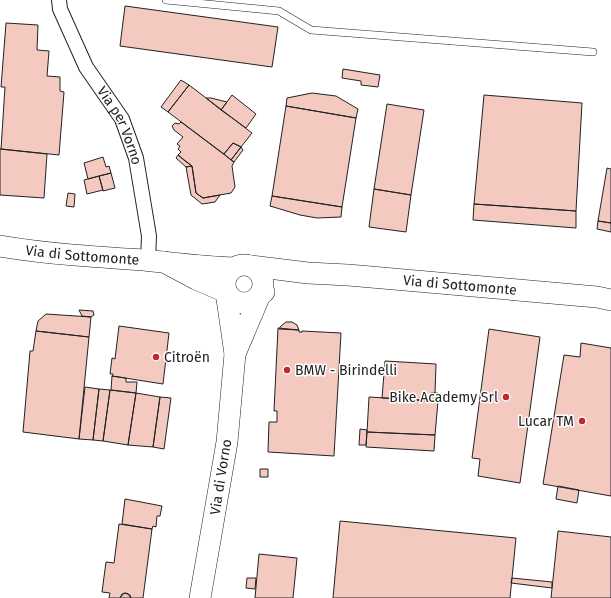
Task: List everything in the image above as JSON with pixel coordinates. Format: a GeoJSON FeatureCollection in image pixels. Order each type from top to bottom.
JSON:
{"type":"FeatureCollection","features":[{"type":"Feature","properties":{"kind":"main road","name":"Via di Sottomonte"},"geometry":{"type":"LineString","coordinates":[[0,246],[32,252],[213,268],[242,267],[348,275],[597,297],[611,300]]}},
{"type":"Feature","properties":{"kind":"main road","name":"Via di Sottomonte"},"geometry":{"type":"LineString","coordinates":[[156,262],[226,292],[230,298],[236,302],[243,303],[256,299],[260,294],[282,282],[308,273]]}},
{"type":"Feature","properties":{"kind":"main road"},"geometry":{"type":"LineString","coordinates":[[226,292],[225,279],[228,273],[242,267],[258,270],[262,275],[264,282],[260,294]]}},
{"type":"Feature","properties":{"kind":"main road","name":"Via di Vorno"},"geometry":{"type":"LineString","coordinates":[[200,598],[227,442],[235,354],[226,292]]}},
{"type":"Feature","properties":{"kind":"main road","name":"Via di Vorno"},"geometry":{"type":"LineString","coordinates":[[235,354],[260,294]]}},
{"type":"Feature","properties":{"kind":"street","name":"Via per Vorno"},"geometry":{"type":"LineString","coordinates":[[59,0],[60,9],[86,67],[122,119],[136,158],[148,236],[156,262]]}},
{"type":"Feature","properties":{"kind":"lane"},"geometry":{"type":"LineString","coordinates":[[166,0],[279,11],[311,30],[593,52]]}},
{"type":"Feature","properties":{"kind":"building"},"geometry":{"type":"Polygon","coordinates":[[[125,6],[278,27],[272,67],[120,46],[125,6]]]}},
{"type":"Feature","properties":{"kind":"building"},"geometry":{"type":"Polygon","coordinates":[[[6,23],[38,25],[37,50],[49,51],[47,76],[60,77],[60,91],[64,92],[59,155],[1,149],[5,87],[1,87],[6,23]]]}},
{"type":"Feature","properties":{"kind":"building"},"geometry":{"type":"Polygon","coordinates":[[[343,69],[380,75],[378,87],[361,85],[361,81],[342,78],[343,69]]]}},
{"type":"Feature","properties":{"kind":"building"},"geometry":{"type":"Polygon","coordinates":[[[181,80],[189,85],[168,112],[161,107],[181,80]]]}},
{"type":"Feature","properties":{"kind":"building"},"geometry":{"type":"Polygon","coordinates":[[[189,85],[252,133],[241,147],[233,143],[224,154],[168,112],[189,85]]]}},
{"type":"Feature","properties":{"kind":"building"},"geometry":{"type":"Polygon","coordinates":[[[312,93],[336,96],[358,109],[356,118],[286,106],[287,98],[312,93]]]}},
{"type":"Feature","properties":{"kind":"building"},"geometry":{"type":"Polygon","coordinates":[[[232,95],[256,114],[246,128],[221,110],[232,95]]]}},
{"type":"Feature","properties":{"kind":"building"},"geometry":{"type":"Polygon","coordinates":[[[484,95],[582,103],[576,211],[474,204],[484,95]]]}},
{"type":"Feature","properties":{"kind":"building"},"geometry":{"type":"Polygon","coordinates":[[[206,98],[211,98],[227,102],[221,110],[206,98]]]}},
{"type":"Feature","properties":{"kind":"building"},"geometry":{"type":"Polygon","coordinates":[[[387,104],[424,110],[411,195],[374,189],[387,104]]]}},
{"type":"Feature","properties":{"kind":"building"},"geometry":{"type":"Polygon","coordinates":[[[286,106],[356,118],[342,207],[272,196],[286,106]]]}},
{"type":"Feature","properties":{"kind":"building"},"geometry":{"type":"Polygon","coordinates":[[[181,122],[234,162],[232,166],[235,187],[231,193],[203,198],[196,193],[192,166],[178,155],[181,152],[178,149],[180,146],[177,144],[183,137],[174,130],[172,126],[175,123],[179,124],[181,122]]]}},
{"type":"Feature","properties":{"kind":"building"},"geometry":{"type":"Polygon","coordinates":[[[233,143],[241,147],[231,160],[224,154],[233,143]]]}},
{"type":"Feature","properties":{"kind":"building"},"geometry":{"type":"Polygon","coordinates":[[[241,147],[243,150],[234,162],[231,160],[241,147]]]}},
{"type":"Feature","properties":{"kind":"building"},"geometry":{"type":"Polygon","coordinates":[[[0,149],[47,154],[44,198],[0,195],[0,149]]]}},
{"type":"Feature","properties":{"kind":"building"},"geometry":{"type":"Polygon","coordinates":[[[178,155],[192,166],[186,167],[176,158],[178,155]]]}},
{"type":"Feature","properties":{"kind":"building"},"geometry":{"type":"Polygon","coordinates":[[[103,157],[106,167],[109,166],[111,173],[88,179],[84,163],[103,157]]]}},
{"type":"Feature","properties":{"kind":"building"},"geometry":{"type":"Polygon","coordinates":[[[192,166],[196,193],[203,198],[220,195],[215,202],[202,204],[191,195],[186,167],[192,166]]]}},
{"type":"Feature","properties":{"kind":"building"},"geometry":{"type":"Polygon","coordinates":[[[607,168],[611,169],[611,223],[598,221],[607,168]]]}},
{"type":"Feature","properties":{"kind":"building"},"geometry":{"type":"Polygon","coordinates":[[[111,173],[115,188],[103,191],[99,176],[111,173]]]}},
{"type":"Feature","properties":{"kind":"building"},"geometry":{"type":"Polygon","coordinates":[[[99,176],[103,190],[87,194],[84,180],[99,176]]]}},
{"type":"Feature","properties":{"kind":"building"},"geometry":{"type":"Polygon","coordinates":[[[374,189],[411,195],[406,232],[369,227],[374,189]]]}},
{"type":"Feature","properties":{"kind":"building"},"geometry":{"type":"Polygon","coordinates":[[[68,193],[75,194],[74,207],[66,206],[68,193]]]}},
{"type":"Feature","properties":{"kind":"building"},"geometry":{"type":"Polygon","coordinates":[[[272,196],[342,207],[341,217],[317,218],[300,215],[270,206],[272,196]]]}},
{"type":"Feature","properties":{"kind":"building"},"geometry":{"type":"Polygon","coordinates":[[[474,204],[576,211],[576,228],[473,220],[474,204]]]}},
{"type":"Feature","properties":{"kind":"building"},"geometry":{"type":"Polygon","coordinates":[[[598,221],[611,223],[611,232],[597,229],[598,221]]]}},
{"type":"Feature","properties":{"kind":"building"},"geometry":{"type":"Polygon","coordinates":[[[79,310],[93,311],[94,315],[91,317],[82,316],[79,310]]]}},
{"type":"Feature","properties":{"kind":"building"},"geometry":{"type":"Polygon","coordinates":[[[46,314],[91,317],[89,337],[36,331],[38,321],[46,314]]]}},
{"type":"Feature","properties":{"kind":"building"},"geometry":{"type":"Polygon","coordinates":[[[286,322],[292,322],[297,325],[299,330],[279,329],[286,322]]]}},
{"type":"Feature","properties":{"kind":"building"},"geometry":{"type":"Polygon","coordinates":[[[119,326],[169,333],[163,384],[112,376],[113,374],[110,374],[112,358],[115,359],[119,326]]]}},
{"type":"Feature","properties":{"kind":"building"},"geometry":{"type":"Polygon","coordinates":[[[278,328],[299,330],[299,332],[341,333],[334,456],[268,452],[269,422],[277,422],[277,411],[274,411],[278,328]]]}},
{"type":"Feature","properties":{"kind":"building","name":"Bike Academy Srl"},"geometry":{"type":"Polygon","coordinates":[[[489,329],[540,337],[520,483],[478,476],[480,459],[472,458],[489,329]]]}},
{"type":"Feature","properties":{"kind":"building"},"geometry":{"type":"Polygon","coordinates":[[[36,331],[89,337],[79,439],[23,432],[30,351],[33,351],[36,331]]]}},
{"type":"Feature","properties":{"kind":"building","name":"Lucar TM"},"geometry":{"type":"Polygon","coordinates":[[[581,343],[611,348],[611,496],[543,484],[564,355],[580,357],[581,343]]]}},
{"type":"Feature","properties":{"kind":"building"},"geometry":{"type":"Polygon","coordinates":[[[385,361],[436,364],[435,393],[431,393],[430,401],[382,398],[385,361]]]}},
{"type":"Feature","properties":{"kind":"building"},"geometry":{"type":"Polygon","coordinates":[[[112,376],[126,378],[126,382],[137,382],[136,393],[111,390],[112,376]]]}},
{"type":"Feature","properties":{"kind":"building"},"geometry":{"type":"Polygon","coordinates":[[[85,387],[99,389],[93,440],[79,439],[85,387]]]}},
{"type":"Feature","properties":{"kind":"building"},"geometry":{"type":"Polygon","coordinates":[[[99,389],[110,390],[103,441],[93,440],[99,389]]]}},
{"type":"Feature","properties":{"kind":"building"},"geometry":{"type":"Polygon","coordinates":[[[110,390],[136,393],[128,445],[103,441],[110,390]]]}},
{"type":"Feature","properties":{"kind":"building"},"geometry":{"type":"Polygon","coordinates":[[[136,393],[160,397],[153,447],[128,445],[136,393]]]}},
{"type":"Feature","properties":{"kind":"building"},"geometry":{"type":"Polygon","coordinates":[[[431,393],[438,393],[440,397],[438,401],[430,401],[431,393]]]}},
{"type":"Feature","properties":{"kind":"building"},"geometry":{"type":"Polygon","coordinates":[[[160,397],[171,398],[164,449],[153,447],[160,397]]]}},
{"type":"Feature","properties":{"kind":"building"},"geometry":{"type":"Polygon","coordinates":[[[369,397],[438,401],[435,435],[367,432],[369,397]]]}},
{"type":"Feature","properties":{"kind":"building"},"geometry":{"type":"Polygon","coordinates":[[[360,429],[367,430],[366,445],[359,445],[360,429]]]}},
{"type":"Feature","properties":{"kind":"building"},"geometry":{"type":"Polygon","coordinates":[[[367,432],[435,435],[434,451],[366,447],[367,432]]]}},
{"type":"Feature","properties":{"kind":"building"},"geometry":{"type":"Polygon","coordinates":[[[260,469],[268,469],[268,477],[260,477],[260,469]]]}},
{"type":"Feature","properties":{"kind":"building"},"geometry":{"type":"Polygon","coordinates":[[[558,486],[579,490],[577,503],[556,499],[558,486]]]}},
{"type":"Feature","properties":{"kind":"building"},"geometry":{"type":"Polygon","coordinates":[[[125,499],[162,506],[160,516],[157,516],[156,527],[153,526],[152,529],[122,524],[125,499]]]}},
{"type":"Feature","properties":{"kind":"building"},"geometry":{"type":"Polygon","coordinates":[[[340,521],[516,538],[510,598],[333,598],[340,521]]]}},
{"type":"Feature","properties":{"kind":"building"},"geometry":{"type":"Polygon","coordinates":[[[119,524],[152,529],[143,598],[131,598],[130,595],[126,593],[122,594],[120,598],[109,598],[110,593],[102,592],[106,562],[114,563],[119,524]]]}},
{"type":"Feature","properties":{"kind":"building"},"geometry":{"type":"Polygon","coordinates":[[[558,531],[611,537],[611,598],[551,598],[558,531]]]}},
{"type":"Feature","properties":{"kind":"building"},"geometry":{"type":"Polygon","coordinates":[[[259,554],[297,558],[293,598],[255,598],[259,554]]]}},
{"type":"Feature","properties":{"kind":"building"},"geometry":{"type":"Polygon","coordinates":[[[247,578],[256,578],[255,589],[246,588],[247,578]]]}},
{"type":"Feature","properties":{"kind":"building"},"geometry":{"type":"Polygon","coordinates":[[[512,578],[552,582],[552,588],[511,583],[512,578]]]}},
{"type":"Feature","properties":{"kind":"building"},"geometry":{"type":"Polygon","coordinates":[[[124,593],[128,594],[131,598],[120,598],[124,593]]]}},
{"type":"Feature","properties":{"kind":"place","name":"Citroën"},"geometry":{"type":"Point","coordinates":[156,357]}},
{"type":"Feature","properties":{"kind":"place","name":"BMW - Birindelli"},"geometry":{"type":"Point","coordinates":[287,370]}},
{"type":"Feature","properties":{"kind":"place","name":"Bike Academy Srl"},"geometry":{"type":"Point","coordinates":[506,397]}},
{"type":"Feature","properties":{"kind":"place","name":"Lucar TM"},"geometry":{"type":"Point","coordinates":[582,421]}}]}
